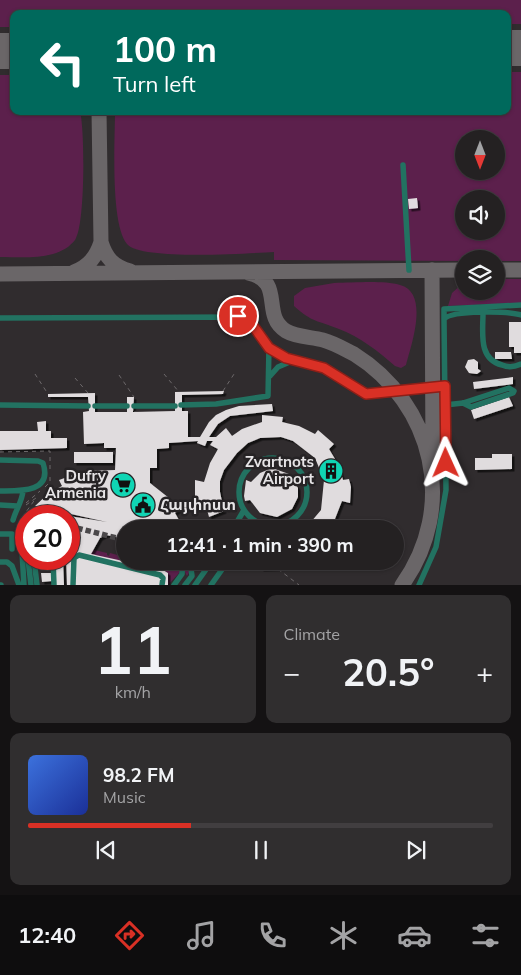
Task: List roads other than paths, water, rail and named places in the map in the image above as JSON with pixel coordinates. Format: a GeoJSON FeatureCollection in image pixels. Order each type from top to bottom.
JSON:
{"type":"FeatureCollection","features":[{"type":"Feature","properties":{"kind":"lane"},"geometry":{"type":"LineString","coordinates":[[403,165],[409,270]]}},
{"type":"Feature","properties":{"kind":"lane"},"geometry":{"type":"LineString","coordinates":[[419,585],[436,547],[443,516],[446,490],[444,309],[521,305]]}},
{"type":"Feature","properties":{"kind":"lane"},"geometry":{"type":"LineString","coordinates":[[444,319],[446,316],[459,313],[521,315]]}},
{"type":"Feature","properties":{"kind":"lane"},"geometry":{"type":"LineString","coordinates":[[483,313],[484,347],[488,358],[496,364],[508,368],[521,364]]}},
{"type":"Feature","properties":{"kind":"lane"},"geometry":{"type":"LineString","coordinates":[[0,318],[238,316],[249,320],[269,348],[292,361],[324,368],[366,394],[445,386]]}},
{"type":"Feature","properties":{"kind":"lane"},"geometry":{"type":"LineString","coordinates":[[0,406],[178,406],[265,398],[269,394],[269,348]]}},
{"type":"Feature","properties":{"kind":"lane"},"geometry":{"type":"LineString","coordinates":[[269,379],[278,367],[292,361]]}},
{"type":"Feature","properties":{"kind":"lane"},"geometry":{"type":"LineString","coordinates":[[445,405],[463,403],[509,388],[514,391],[513,394],[471,407],[463,403]]}},
{"type":"Feature","properties":{"kind":"lane"},"geometry":{"type":"LineString","coordinates":[[238,520],[244,510],[239,495],[240,485],[246,471],[254,464],[269,458],[280,459],[289,463],[301,474],[305,483],[306,499],[299,513],[291,520],[276,525],[266,525],[252,518],[244,510]]}},
{"type":"Feature","properties":{"kind":"lane"},"geometry":{"type":"LineString","coordinates":[[0,460],[38,461],[43,463],[45,475],[42,482],[33,490],[0,491]]}},
{"type":"Feature","properties":{"kind":"lane"},"geometry":{"type":"LineString","coordinates":[[20,505],[23,491]]}},
{"type":"Feature","properties":{"kind":"lane"},"geometry":{"type":"LineString","coordinates":[[0,505],[15,507]]}},
{"type":"Feature","properties":{"kind":"lane"},"geometry":{"type":"LineString","coordinates":[[0,534],[12,534],[12,549]]}},
{"type":"Feature","properties":{"kind":"lane"},"geometry":{"type":"LineString","coordinates":[[73,585],[74,558],[79,555],[160,575],[163,578],[162,585]]}},
{"type":"Feature","properties":{"kind":"lane"},"geometry":{"type":"LineString","coordinates":[[0,562],[7,562],[12,566],[19,585]]}},
{"type":"Feature","properties":{"kind":"lane"},"geometry":{"type":"LineString","coordinates":[[23,570],[24,585]]}},
{"type":"Feature","properties":{"kind":"lane"},"geometry":{"type":"LineString","coordinates":[[29,570],[31,585]]}},
{"type":"Feature","properties":{"kind":"lane"},"geometry":{"type":"LineString","coordinates":[[35,570],[36,585]]}},
{"type":"Feature","properties":{"kind":"lane"},"geometry":{"type":"LineString","coordinates":[[54,570],[54,585]]}},
{"type":"Feature","properties":{"kind":"lane"},"geometry":{"type":"LineString","coordinates":[[174,585],[182,574],[182,570]]}},
{"type":"Feature","properties":{"kind":"lane"},"geometry":{"type":"LineString","coordinates":[[185,585],[192,576],[191,570]]}},
{"type":"Feature","properties":{"kind":"lane"},"geometry":{"type":"LineString","coordinates":[[195,585],[206,570]]}},
{"type":"Feature","properties":{"kind":"lane"},"geometry":{"type":"LineString","coordinates":[[211,585],[222,570]]}},
{"type":"Feature","properties":{"kind":"tunnel"},"geometry":{"type":"LineString","coordinates":[[80,529],[116,538]]}},
{"type":"Feature","properties":{"kind":"place","name":"Zvartnots Airport"},"geometry":{"type":"Point","coordinates":[331,471]}},
{"type":"Feature","properties":{"kind":"place","name":"Dufry Armenia"},"geometry":{"type":"Point","coordinates":[123,485]}},
{"type":"Feature","properties":{"kind":"place","name":"Հայփոստ"},"geometry":{"type":"Point","coordinates":[143,505]}}]}
